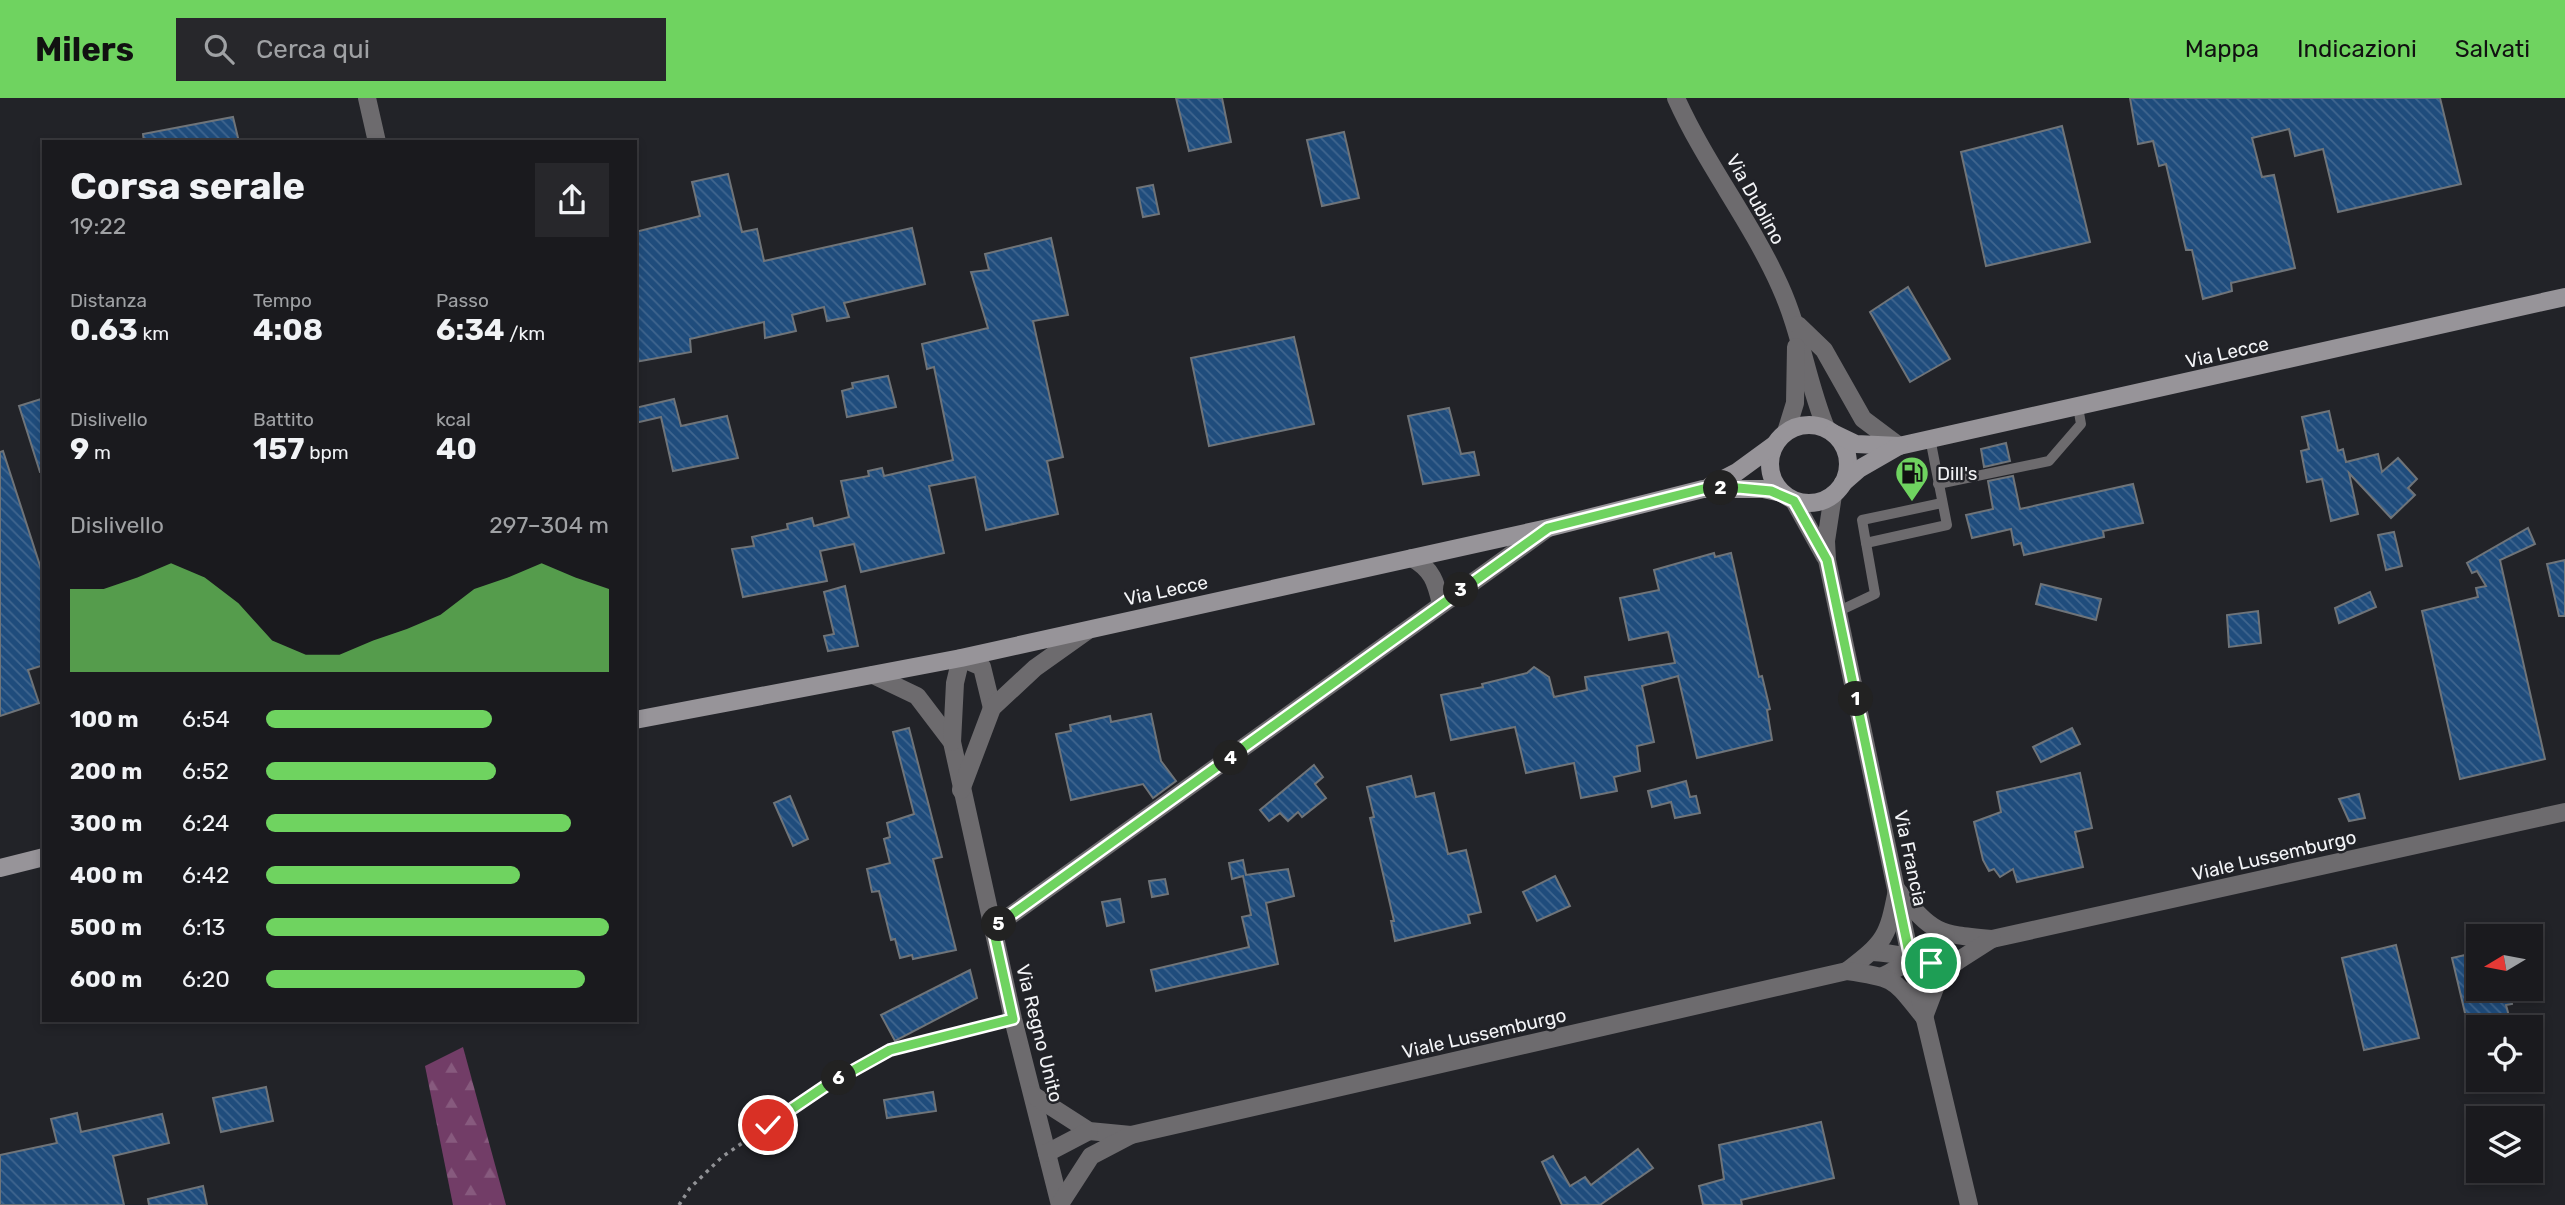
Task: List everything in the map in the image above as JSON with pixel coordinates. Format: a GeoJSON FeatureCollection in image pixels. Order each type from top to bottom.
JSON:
{"type":"FeatureCollection","features":[{"type":"Feature","properties":{"kind":"main road","name":"Via Lecce"},"geometry":{"type":"LineString","coordinates":[[1838,489],[1867,464],[1899,446],[2565,298]]}},
{"type":"Feature","properties":{"kind":"main road"},"geometry":{"type":"LineString","coordinates":[[1805,425],[1830,431],[1847,456],[1838,489],[1814,503],[1788,497],[1770,470],[1780,438],[1805,425]]}},
{"type":"Feature","properties":{"kind":"main road","name":"Via Lecce"},"geometry":{"type":"LineString","coordinates":[[1830,431],[1856,444],[1899,446]]}},
{"type":"Feature","properties":{"kind":"main road","name":"Via Lecce"},"geometry":{"type":"LineString","coordinates":[[637,720],[961,657],[1548,528],[1703,489],[1737,472],[1780,438]]}},
{"type":"Feature","properties":{"kind":"main road","name":"Via Lecce"},"geometry":{"type":"LineString","coordinates":[[1703,489],[1763,489],[1788,497]]}},
{"type":"Feature","properties":{"kind":"main road"},"geometry":{"type":"LineString","coordinates":[[0,868],[42,858]]}},
{"type":"Feature","properties":{"kind":"street"},"geometry":{"type":"LineString","coordinates":[[367,98],[377,140]]}},
{"type":"Feature","properties":{"kind":"street","name":"Via Dublino"},"geometry":{"type":"LineString","coordinates":[[1675,98],[1780,284],[1795,322],[1815,402],[1830,431]]}},
{"type":"Feature","properties":{"kind":"street","name":"Via Dublino"},"geometry":{"type":"LineString","coordinates":[[1780,438],[1796,403],[1795,322]]}},
{"type":"Feature","properties":{"kind":"street","name":"Via Dublino"},"geometry":{"type":"LineString","coordinates":[[1795,322],[1824,350],[1863,419],[1899,446]]}},
{"type":"Feature","properties":{"kind":"street"},"geometry":{"type":"LineString","coordinates":[[1827,560],[1826,541],[1838,489]]}},
{"type":"Feature","properties":{"kind":"street"},"geometry":{"type":"LineString","coordinates":[[1788,497],[1827,560]]}},
{"type":"Feature","properties":{"kind":"street"},"geometry":{"type":"LineString","coordinates":[[993,928],[1548,528]]}},
{"type":"Feature","properties":{"kind":"street"},"geometry":{"type":"LineString","coordinates":[[1412,558],[1426,566],[1436,580],[1441,604]]}},
{"type":"Feature","properties":{"kind":"street","name":"Via Francia"},"geometry":{"type":"LineString","coordinates":[[1827,560],[1910,957],[1969,1205]]}},
{"type":"Feature","properties":{"kind":"street"},"geometry":{"type":"LineString","coordinates":[[961,790],[992,708],[1035,668],[1090,629]]}},
{"type":"Feature","properties":{"kind":"street"},"geometry":{"type":"LineString","coordinates":[[952,742],[955,683],[961,657],[982,667],[992,708]]}},
{"type":"Feature","properties":{"kind":"street"},"geometry":{"type":"LineString","coordinates":[[873,675],[917,696],[952,742]]}},
{"type":"Feature","properties":{"kind":"street","name":"Via Regno Unito"},"geometry":{"type":"LineString","coordinates":[[952,742],[1013,1019],[1060,1204]]}},
{"type":"Feature","properties":{"kind":"street","name":"Viale Lussemburgo"},"geometry":{"type":"LineString","coordinates":[[1992,939],[2565,812]]}},
{"type":"Feature","properties":{"kind":"street"},"geometry":{"type":"LineString","coordinates":[[1897,890],[1929,925],[1946,935],[1992,939]]}},
{"type":"Feature","properties":{"kind":"street"},"geometry":{"type":"LineString","coordinates":[[1847,971],[1872,952],[1889,932],[1897,890]]}},
{"type":"Feature","properties":{"kind":"street"},"geometry":{"type":"LineString","coordinates":[[1884,976],[1899,969],[1910,957],[1946,935]]}},
{"type":"Feature","properties":{"kind":"street"},"geometry":{"type":"LineString","coordinates":[[1847,971],[1884,976],[1895,982],[1924,1017],[1938,980],[1956,962],[1992,939]]}},
{"type":"Feature","properties":{"kind":"street"},"geometry":{"type":"LineString","coordinates":[[1872,952],[1931,963],[1956,962]]}},
{"type":"Feature","properties":{"kind":"street","name":"Viale Lussemburgo"},"geometry":{"type":"LineString","coordinates":[[1131,1135],[1847,971]]}},
{"type":"Feature","properties":{"kind":"street"},"geometry":{"type":"LineString","coordinates":[[1033,1095],[1088,1131],[1131,1135]]}},
{"type":"Feature","properties":{"kind":"street"},"geometry":{"type":"LineString","coordinates":[[1047,1153],[1088,1131]]}},
{"type":"Feature","properties":{"kind":"street"},"geometry":{"type":"LineString","coordinates":[[1060,1204],[1091,1156],[1131,1135]]}},
{"type":"Feature","properties":{"kind":"street"},"geometry":{"type":"LineString","coordinates":[[1047,1153],[1091,1156]]}},
{"type":"Feature","properties":{"kind":"lane"},"geometry":{"type":"LineString","coordinates":[[1938,484],[2049,461],[2081,424],[2078,407]]}},
{"type":"Feature","properties":{"kind":"lane"},"geometry":{"type":"LineString","coordinates":[[1866,543],[1947,525],[1930,438]]}},
{"type":"Feature","properties":{"kind":"lane"},"geometry":{"type":"LineString","coordinates":[[1837,612],[1875,594],[1862,520],[1942,503]]}},
{"type":"Feature","properties":{"kind":"path"},"geometry":{"type":"LineString","coordinates":[[679,1205],[690,1188],[722,1157],[827,1085],[890,1050],[1013,1019]]}},
{"type":"Feature","properties":{"kind":"green space"},"geometry":{"type":"Polygon","coordinates":[[[463,1047],[506,1205],[453,1205],[425,1066],[463,1047]]]}},
{"type":"Feature","properties":{"kind":"building"},"geometry":{"type":"Polygon","coordinates":[[[1176,98],[1222,98],[1231,142],[1189,151],[1176,98]]]}},
{"type":"Feature","properties":{"kind":"building"},"geometry":{"type":"Polygon","coordinates":[[[2130,98],[2440,98],[2461,184],[2338,212],[2323,149],[2295,156],[2289,129],[2252,138],[2262,177],[2274,175],[2295,268],[2231,283],[2232,291],[2203,299],[2192,250],[2186,250],[2166,164],[2159,166],[2153,141],[2138,144],[2130,98]]]}},
{"type":"Feature","properties":{"kind":"building"},"geometry":{"type":"Polygon","coordinates":[[[233,117],[239,140],[144,140],[143,134],[233,117]]]}},
{"type":"Feature","properties":{"kind":"building"},"geometry":{"type":"Polygon","coordinates":[[[2062,126],[2090,242],[1986,266],[1961,152],[2062,126]]]}},
{"type":"Feature","properties":{"kind":"building"},"geometry":{"type":"Polygon","coordinates":[[[1344,132],[1359,198],[1322,206],[1307,140],[1344,132]]]}},
{"type":"Feature","properties":{"kind":"building"},"geometry":{"type":"Polygon","coordinates":[[[728,174],[742,232],[757,229],[764,261],[912,228],[925,284],[844,303],[849,317],[827,321],[824,307],[792,315],[796,331],[765,338],[764,322],[690,339],[691,352],[637,362],[637,232],[700,216],[692,182],[728,174]]]}},
{"type":"Feature","properties":{"kind":"building"},"geometry":{"type":"Polygon","coordinates":[[[1153,185],[1159,214],[1143,217],[1137,188],[1153,185]]]}},
{"type":"Feature","properties":{"kind":"building"},"geometry":{"type":"Polygon","coordinates":[[[1051,238],[1068,315],[1033,321],[1063,457],[1047,461],[1058,514],[986,530],[975,477],[929,486],[944,553],[861,572],[854,544],[820,551],[827,581],[743,597],[732,549],[754,546],[752,537],[788,529],[787,524],[812,518],[814,526],[849,517],[841,481],[869,476],[868,471],[882,468],[884,476],[953,460],[934,367],[927,369],[922,344],[988,328],[971,272],[989,270],[985,254],[1051,238]]]}},
{"type":"Feature","properties":{"kind":"building"},"geometry":{"type":"Polygon","coordinates":[[[1908,287],[1950,359],[1910,382],[1870,312],[1908,287]]]}},
{"type":"Feature","properties":{"kind":"building"},"geometry":{"type":"Polygon","coordinates":[[[1294,337],[1314,424],[1209,446],[1191,358],[1294,337]]]}},
{"type":"Feature","properties":{"kind":"building"},"geometry":{"type":"Polygon","coordinates":[[[888,376],[896,407],[847,417],[842,391],[853,388],[852,383],[888,376]]]}},
{"type":"Feature","properties":{"kind":"building"},"geometry":{"type":"Polygon","coordinates":[[[42,399],[42,472],[40,472],[19,406],[42,399]]]}},
{"type":"Feature","properties":{"kind":"building"},"geometry":{"type":"Polygon","coordinates":[[[674,399],[681,426],[727,416],[738,458],[673,471],[661,417],[637,423],[637,408],[674,399]]]}},
{"type":"Feature","properties":{"kind":"building"},"geometry":{"type":"Polygon","coordinates":[[[1449,408],[1461,454],[1474,452],[1479,475],[1423,484],[1408,416],[1449,408]]]}},
{"type":"Feature","properties":{"kind":"building"},"geometry":{"type":"Polygon","coordinates":[[[2329,411],[2338,451],[2343,449],[2346,462],[2378,454],[2382,472],[2398,458],[2417,479],[2408,488],[2415,495],[2391,518],[2349,473],[2358,514],[2331,521],[2322,479],[2307,482],[2301,451],[2309,449],[2302,417],[2329,411]]]}},
{"type":"Feature","properties":{"kind":"building"},"geometry":{"type":"Polygon","coordinates":[[[2006,443],[2010,461],[1984,467],[1981,449],[2006,443]]]}},
{"type":"Feature","properties":{"kind":"building"},"geometry":{"type":"Polygon","coordinates":[[[3,451],[42,572],[42,666],[28,670],[39,703],[0,716],[0,452],[3,451]]]}},
{"type":"Feature","properties":{"kind":"building"},"geometry":{"type":"Polygon","coordinates":[[[2013,476],[2020,509],[2133,484],[2143,523],[2103,531],[2104,537],[2024,555],[2021,543],[2014,545],[2011,529],[1972,538],[1966,515],[1993,509],[1988,481],[2013,476]]]}},
{"type":"Feature","properties":{"kind":"building"},"geometry":{"type":"Polygon","coordinates":[[[2528,528],[2535,544],[2500,560],[2545,759],[2460,779],[2422,611],[2478,597],[2476,588],[2486,586],[2477,571],[2472,573],[2467,563],[2528,528]]]}},
{"type":"Feature","properties":{"kind":"building"},"geometry":{"type":"Polygon","coordinates":[[[2394,532],[2402,566],[2386,570],[2378,535],[2394,532]]]}},
{"type":"Feature","properties":{"kind":"building"},"geometry":{"type":"Polygon","coordinates":[[[1714,553],[1715,557],[1731,553],[1759,677],[1762,676],[1770,709],[1767,710],[1772,740],[1697,758],[1678,676],[1642,686],[1654,742],[1637,746],[1640,771],[1614,777],[1617,791],[1581,798],[1574,763],[1526,773],[1515,727],[1451,740],[1441,695],[1483,687],[1482,684],[1527,673],[1534,667],[1549,677],[1554,697],[1587,690],[1585,677],[1675,663],[1668,632],[1629,640],[1620,598],[1659,590],[1654,570],[1714,553]]]}},
{"type":"Feature","properties":{"kind":"building"},"geometry":{"type":"Polygon","coordinates":[[[2565,560],[2565,616],[2559,616],[2547,564],[2565,560]]]}},
{"type":"Feature","properties":{"kind":"building"},"geometry":{"type":"Polygon","coordinates":[[[2041,584],[2101,599],[2096,620],[2036,604],[2041,584]]]}},
{"type":"Feature","properties":{"kind":"building"},"geometry":{"type":"Polygon","coordinates":[[[845,586],[858,646],[828,651],[824,636],[834,634],[824,592],[845,586]]]}},
{"type":"Feature","properties":{"kind":"building"},"geometry":{"type":"Polygon","coordinates":[[[2370,592],[2376,607],[2339,623],[2335,608],[2370,592]]]}},
{"type":"Feature","properties":{"kind":"building"},"geometry":{"type":"Polygon","coordinates":[[[2258,611],[2261,643],[2229,647],[2227,615],[2258,611]]]}},
{"type":"Feature","properties":{"kind":"building"},"geometry":{"type":"Polygon","coordinates":[[[1151,714],[1161,761],[1176,781],[1153,798],[1143,784],[1071,800],[1056,734],[1071,731],[1070,725],[1110,716],[1111,722],[1151,714]]]}},
{"type":"Feature","properties":{"kind":"building"},"geometry":{"type":"Polygon","coordinates":[[[909,728],[942,857],[933,859],[956,950],[913,959],[912,955],[900,958],[895,939],[891,940],[879,891],[872,892],[867,869],[890,863],[884,839],[890,837],[887,823],[914,814],[893,732],[909,728]]]}},
{"type":"Feature","properties":{"kind":"building"},"geometry":{"type":"Polygon","coordinates":[[[2072,728],[2080,744],[2041,762],[2033,747],[2072,728]]]}},
{"type":"Feature","properties":{"kind":"building"},"geometry":{"type":"Polygon","coordinates":[[[1314,765],[1323,777],[1315,784],[1326,798],[1302,817],[1298,812],[1288,821],[1280,813],[1269,821],[1260,810],[1314,765]]]}},
{"type":"Feature","properties":{"kind":"building"},"geometry":{"type":"Polygon","coordinates":[[[2080,773],[2092,828],[2075,832],[2083,867],[2017,882],[2013,869],[2000,877],[1994,869],[1989,871],[1983,860],[1974,822],[2001,812],[1997,792],[2080,773]]]}},
{"type":"Feature","properties":{"kind":"building"},"geometry":{"type":"Polygon","coordinates":[[[1411,776],[1416,797],[1434,793],[1448,854],[1466,850],[1481,912],[1468,915],[1470,923],[1395,941],[1391,921],[1394,921],[1370,818],[1374,817],[1367,787],[1411,776]]]}},
{"type":"Feature","properties":{"kind":"building"},"geometry":{"type":"Polygon","coordinates":[[[1686,781],[1690,797],[1696,796],[1700,813],[1675,818],[1671,802],[1652,807],[1648,791],[1686,781]]]}},
{"type":"Feature","properties":{"kind":"building"},"geometry":{"type":"Polygon","coordinates":[[[2359,794],[2365,818],[2349,821],[2339,799],[2359,794]]]}},
{"type":"Feature","properties":{"kind":"building"},"geometry":{"type":"Polygon","coordinates":[[[790,796],[808,839],[793,846],[774,803],[790,796]]]}},
{"type":"Feature","properties":{"kind":"building"},"geometry":{"type":"Polygon","coordinates":[[[1243,860],[1246,875],[1288,869],[1294,896],[1266,903],[1278,964],[1156,991],[1151,970],[1249,947],[1242,917],[1251,915],[1243,876],[1232,879],[1229,863],[1243,860]]]}},
{"type":"Feature","properties":{"kind":"building"},"geometry":{"type":"Polygon","coordinates":[[[1555,876],[1570,906],[1537,921],[1523,892],[1555,876]]]}},
{"type":"Feature","properties":{"kind":"building"},"geometry":{"type":"Polygon","coordinates":[[[1165,879],[1168,894],[1152,897],[1149,881],[1165,879]]]}},
{"type":"Feature","properties":{"kind":"building"},"geometry":{"type":"Polygon","coordinates":[[[1120,899],[1124,922],[1107,926],[1102,902],[1120,899]]]}},
{"type":"Feature","properties":{"kind":"building"},"geometry":{"type":"Polygon","coordinates":[[[2396,945],[2419,1038],[2364,1050],[2342,958],[2396,945]]]}},
{"type":"Feature","properties":{"kind":"building"},"geometry":{"type":"Polygon","coordinates":[[[2466,955],[2466,1001],[2512,1001],[2512,1004],[2506,1005],[2509,1015],[2466,1015],[2466,1017],[2452,958],[2466,955]]]}},
{"type":"Feature","properties":{"kind":"building"},"geometry":{"type":"Polygon","coordinates":[[[970,970],[977,998],[895,1041],[881,1015],[970,970]]]}},
{"type":"Feature","properties":{"kind":"building"},"geometry":{"type":"Polygon","coordinates":[[[266,1087],[273,1121],[221,1132],[213,1098],[266,1087]]]}},
{"type":"Feature","properties":{"kind":"building"},"geometry":{"type":"Polygon","coordinates":[[[933,1092],[936,1111],[887,1118],[884,1100],[933,1092]]]}},
{"type":"Feature","properties":{"kind":"building"},"geometry":{"type":"Polygon","coordinates":[[[77,1113],[81,1132],[162,1114],[169,1143],[113,1156],[124,1205],[0,1205],[0,1155],[57,1143],[51,1119],[77,1113]]]}},
{"type":"Feature","properties":{"kind":"building"},"geometry":{"type":"Polygon","coordinates":[[[1821,1122],[1834,1178],[1741,1200],[1742,1205],[1703,1205],[1699,1186],[1724,1179],[1719,1145],[1821,1122]]]}},
{"type":"Feature","properties":{"kind":"building"},"geometry":{"type":"Polygon","coordinates":[[[1638,1149],[1653,1168],[1600,1205],[1562,1205],[1542,1162],[1553,1156],[1570,1186],[1585,1177],[1591,1185],[1638,1149]]]}},
{"type":"Feature","properties":{"kind":"building"},"geometry":{"type":"Polygon","coordinates":[[[203,1186],[207,1205],[149,1205],[148,1199],[203,1186]]]}},
{"type":"Feature","properties":{"kind":"place","name":"Dill's"},"geometry":{"type":"Point","coordinates":[1912,503]}},
{"type":"Feature","properties":{"kind":"route"},"geometry":{"type":"LineString","coordinates":[[768,1125],[827,1085],[890,1050],[1013,1019],[993,928],[1548,528],[1703,489],[1763,489],[1782,494],[1794,501],[1827,560],[1910,957],[1931,963]]}}]}
